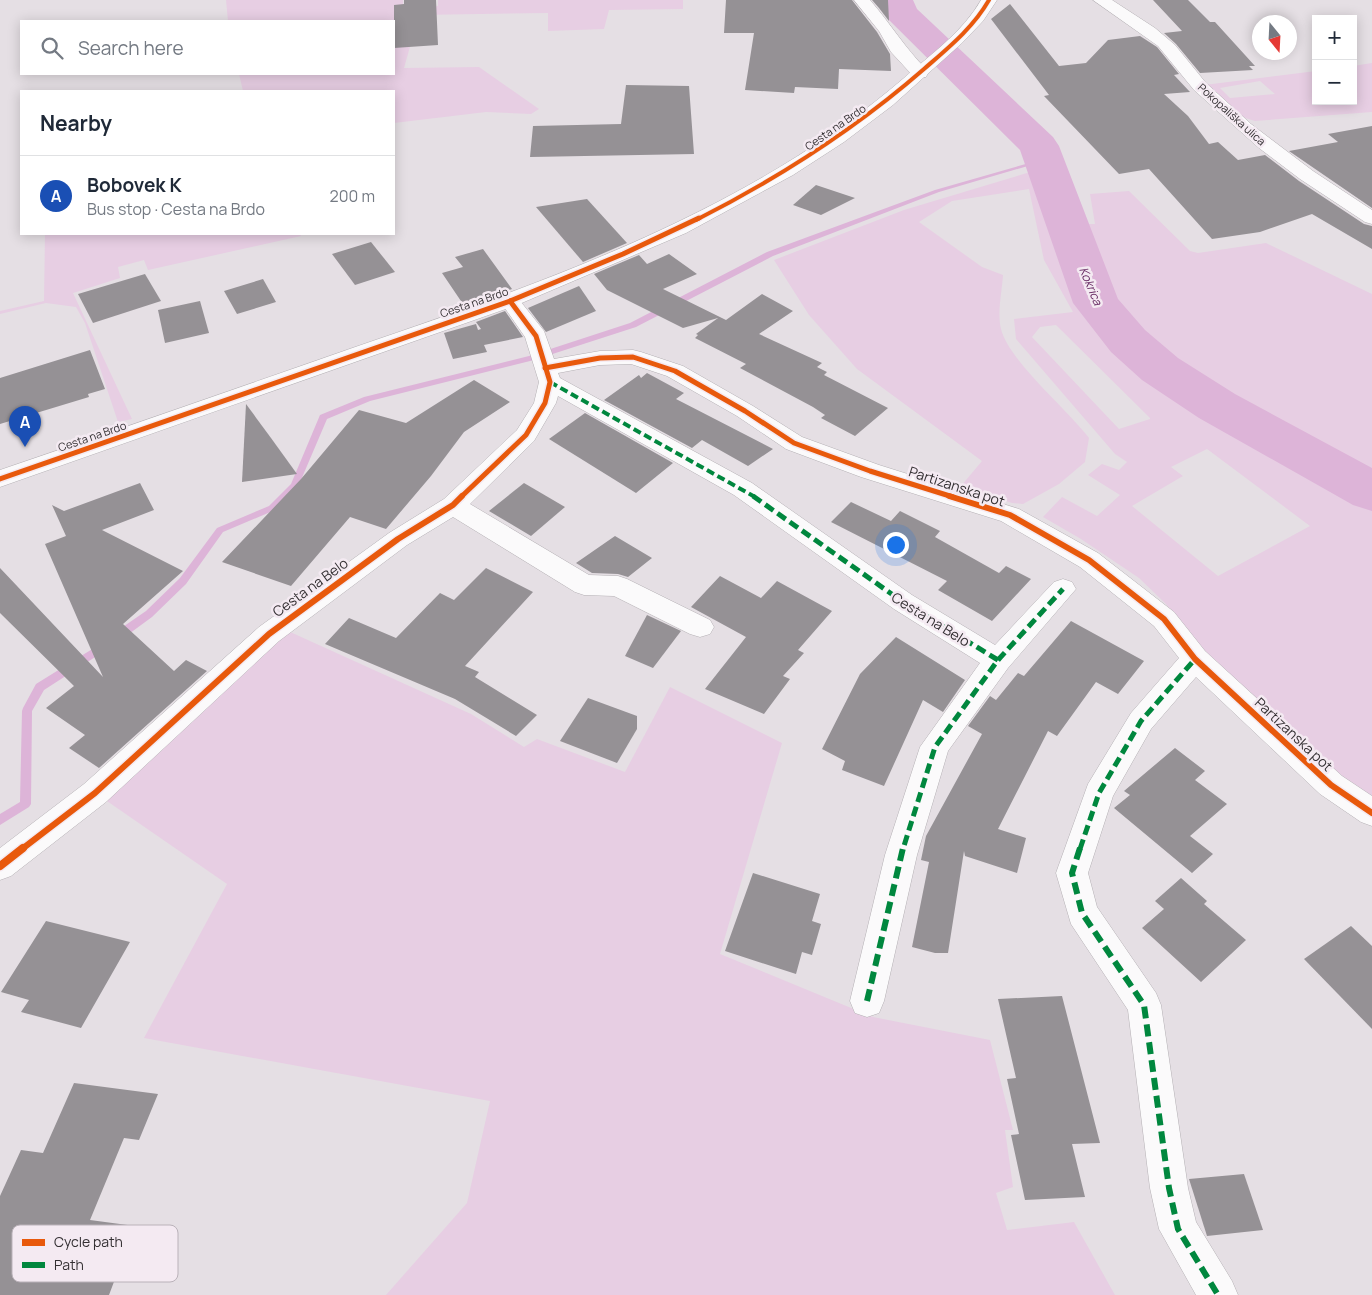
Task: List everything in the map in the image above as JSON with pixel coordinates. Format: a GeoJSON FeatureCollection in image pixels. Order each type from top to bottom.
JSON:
{"type":"FeatureCollection","features":[{"type":"Feature","properties":{"kind":"street"},"geometry":{"type":"LineString","coordinates":[[862,0],[886,29],[897,49],[920,74]]}},
{"type":"Feature","properties":{"kind":"street","name":"Cesta na Brdo"},"geometry":{"type":"LineString","coordinates":[[0,479],[510,300],[592,268],[748,193],[848,131],[920,74],[974,23],[989,0]]}},
{"type":"Feature","properties":{"kind":"street","name":"Pokopališka ulica"},"geometry":{"type":"LineString","coordinates":[[1102,0],[1138,22],[1165,44],[1204,91],[1262,142],[1323,188],[1372,218]]}},
{"type":"Feature","properties":{"kind":"street"},"geometry":{"type":"LineString","coordinates":[[510,300],[536,336],[548,375]]}},
{"type":"Feature","properties":{"kind":"street","name":"Partizanska pot"},"geometry":{"type":"LineString","coordinates":[[548,375],[600,358],[633,357],[675,371],[745,411],[794,443],[870,471],[1010,515],[1089,560],[1164,619],[1195,659],[1331,786],[1372,813]]}},
{"type":"Feature","properties":{"kind":"street","name":"Cesta na Belo"},"geometry":{"type":"LineString","coordinates":[[0,866],[95,792],[269,634],[398,539],[453,505],[526,436],[545,403],[548,375],[743,489],[903,602],[998,660]]}},
{"type":"Feature","properties":{"kind":"street"},"geometry":{"type":"LineString","coordinates":[[453,505],[584,585],[618,586],[700,627]]}},
{"type":"Feature","properties":{"kind":"street"},"geometry":{"type":"LineString","coordinates":[[868,1001],[902,855],[935,747],[998,660],[1063,589]]}},
{"type":"Feature","properties":{"kind":"street"},"geometry":{"type":"LineString","coordinates":[[1195,659],[1141,721],[1099,793],[1072,873],[1082,913],[1144,1005],[1169,1188],[1178,1229],[1218,1295]]}},
{"type":"Feature","properties":{"kind":"shaded area"},"geometry":{"type":"Polygon","coordinates":[[[226,0],[403,0],[403,8],[438,6],[438,0],[683,0],[683,9],[609,10],[604,29],[548,31],[548,13],[419,15],[404,68],[479,67],[539,109],[531,114],[486,112],[395,123],[395,90],[243,90],[239,75],[395,75],[395,20],[228,20],[226,0]]]}},
{"type":"Feature","properties":{"kind":"shaded area"},"geometry":{"type":"Polygon","coordinates":[[[1372,63],[1372,112],[1255,121],[1239,116],[1204,85],[1312,72],[1312,105],[1357,105],[1357,65],[1372,63]],[[1260,81],[1220,88],[1230,98],[1275,94],[1260,81]]]}},
{"type":"Feature","properties":{"kind":"shaded area"},"geometry":{"type":"Polygon","coordinates":[[[1037,170],[1050,199],[1079,287],[1104,325],[1135,358],[1171,387],[1210,413],[1372,503],[1372,801],[1347,784],[1213,663],[1166,604],[1139,578],[1081,539],[1043,517],[1062,497],[1097,516],[1120,495],[1088,475],[1102,464],[1119,470],[1127,462],[1115,454],[1016,339],[1014,319],[1073,312],[1044,260],[1029,189],[952,201],[919,222],[982,267],[1003,275],[999,316],[1006,342],[1027,370],[1089,438],[1085,462],[1059,484],[1023,504],[1012,503],[961,486],[982,461],[857,369],[809,315],[774,260],[904,210],[1037,170]],[[1056,325],[1040,327],[1032,337],[1119,429],[1150,419],[1150,418],[1056,325]],[[1207,449],[1171,467],[1183,476],[1132,506],[1218,576],[1310,526],[1207,449]]]}},
{"type":"Feature","properties":{"kind":"shaded area"},"geometry":{"type":"Polygon","coordinates":[[[1129,191],[1190,251],[1198,253],[1266,243],[1372,294],[1372,482],[1253,420],[1211,394],[1171,366],[1135,335],[1108,302],[1090,266],[1086,224],[1095,224],[1090,194],[1129,191]]]}},
{"type":"Feature","properties":{"kind":"shaded area"},"geometry":{"type":"Polygon","coordinates":[[[45,235],[301,236],[148,270],[144,260],[118,267],[120,278],[73,293],[132,419],[118,422],[85,323],[76,307],[46,303],[0,314],[0,311],[44,301],[45,235]]]}},
{"type":"Feature","properties":{"kind":"shaded area"},"geometry":{"type":"Polygon","coordinates":[[[288,631],[471,714],[524,747],[537,739],[625,772],[670,687],[782,743],[720,954],[873,1017],[990,1040],[1013,1130],[1005,1130],[1013,1187],[996,1193],[1007,1230],[1074,1222],[1115,1295],[386,1295],[467,1203],[490,1101],[144,1038],[227,884],[104,799],[288,631]]]}},
{"type":"Feature","properties":{"kind":"building"},"geometry":{"type":"Polygon","coordinates":[[[404,0],[436,0],[438,45],[395,48],[394,5],[404,4],[404,0]]]}},
{"type":"Feature","properties":{"kind":"building"},"geometry":{"type":"Polygon","coordinates":[[[726,0],[852,0],[877,32],[890,54],[891,71],[839,69],[838,89],[795,87],[794,93],[745,90],[754,33],[724,33],[726,0]]]}},
{"type":"Feature","properties":{"kind":"building"},"geometry":{"type":"Polygon","coordinates":[[[872,0],[888,0],[889,21],[879,8],[872,0]]]}},
{"type":"Feature","properties":{"kind":"building"},"geometry":{"type":"Polygon","coordinates":[[[1153,0],[1188,0],[1210,22],[1215,22],[1255,66],[1249,66],[1253,70],[1200,73],[1176,44],[1164,33],[1182,31],[1153,0]]]}},
{"type":"Feature","properties":{"kind":"building"},"geometry":{"type":"Polygon","coordinates":[[[1010,4],[1059,66],[1086,63],[1108,40],[1140,36],[1157,47],[1179,74],[1174,75],[1190,92],[1164,94],[1188,116],[1209,144],[1218,142],[1238,160],[1265,155],[1299,181],[1364,224],[1372,226],[1372,249],[1312,214],[1260,232],[1212,239],[1149,169],[1119,174],[1044,96],[1049,95],[991,19],[1010,4]]]}},
{"type":"Feature","properties":{"kind":"building"},"geometry":{"type":"Polygon","coordinates":[[[626,85],[689,86],[694,154],[530,157],[533,126],[621,124],[626,85]]]}},
{"type":"Feature","properties":{"kind":"building"},"geometry":{"type":"Polygon","coordinates":[[[1372,126],[1372,208],[1289,151],[1338,142],[1328,134],[1372,126]]]}},
{"type":"Feature","properties":{"kind":"building"},"geometry":{"type":"Polygon","coordinates":[[[816,185],[855,198],[821,215],[793,205],[816,185]]]}},
{"type":"Feature","properties":{"kind":"building"},"geometry":{"type":"Polygon","coordinates":[[[587,199],[627,243],[583,262],[536,207],[587,199]]]}},
{"type":"Feature","properties":{"kind":"building"},"geometry":{"type":"Polygon","coordinates":[[[371,242],[395,272],[355,285],[332,254],[371,242]]]}},
{"type":"Feature","properties":{"kind":"building"},"geometry":{"type":"Polygon","coordinates":[[[483,249],[512,289],[465,307],[442,273],[463,267],[455,257],[483,249]]]}},
{"type":"Feature","properties":{"kind":"building"},"geometry":{"type":"Polygon","coordinates":[[[669,254],[697,274],[663,289],[726,320],[762,294],[793,311],[759,334],[822,363],[817,367],[827,372],[824,375],[888,408],[855,436],[821,418],[825,415],[813,407],[740,368],[746,364],[695,338],[698,335],[696,334],[718,318],[683,328],[607,290],[594,274],[639,255],[647,264],[669,254]]]}},
{"type":"Feature","properties":{"kind":"building"},"geometry":{"type":"Polygon","coordinates":[[[145,274],[161,301],[93,323],[78,294],[145,274]]]}},
{"type":"Feature","properties":{"kind":"building"},"geometry":{"type":"Polygon","coordinates":[[[263,279],[276,302],[237,314],[224,291],[263,279]]]}},
{"type":"Feature","properties":{"kind":"building"},"geometry":{"type":"Polygon","coordinates":[[[579,286],[596,311],[546,332],[528,308],[579,286]]]}},
{"type":"Feature","properties":{"kind":"building"},"geometry":{"type":"Polygon","coordinates":[[[200,301],[209,333],[165,343],[158,310],[200,301]]]}},
{"type":"Feature","properties":{"kind":"building"},"geometry":{"type":"Polygon","coordinates":[[[505,311],[523,337],[484,345],[487,352],[453,359],[444,333],[476,324],[478,330],[481,329],[476,322],[505,311]]]}},
{"type":"Feature","properties":{"kind":"building"},"geometry":{"type":"Polygon","coordinates":[[[90,350],[105,389],[88,394],[89,397],[0,424],[0,378],[90,350]]]}},
{"type":"Feature","properties":{"kind":"building"},"geometry":{"type":"Polygon","coordinates":[[[647,373],[684,393],[676,399],[773,449],[748,466],[702,440],[692,448],[604,400],[639,375],[641,378],[647,373]]]}},
{"type":"Feature","properties":{"kind":"building"},"geometry":{"type":"Polygon","coordinates":[[[474,380],[510,402],[464,432],[431,476],[386,529],[350,517],[291,586],[222,562],[301,479],[359,410],[406,423],[474,380]]]}},
{"type":"Feature","properties":{"kind":"building"},"geometry":{"type":"Polygon","coordinates":[[[246,404],[271,438],[297,474],[242,482],[246,404]]]}},
{"type":"Feature","properties":{"kind":"building"},"geometry":{"type":"Polygon","coordinates":[[[585,413],[673,463],[636,493],[549,439],[585,413]]]}},
{"type":"Feature","properties":{"kind":"building"},"geometry":{"type":"Polygon","coordinates":[[[140,483],[154,510],[102,530],[183,571],[123,624],[174,671],[186,660],[207,671],[99,768],[69,748],[85,735],[46,708],[74,686],[0,613],[0,568],[103,677],[45,544],[66,536],[52,505],[64,511],[140,483]]]}},
{"type":"Feature","properties":{"kind":"building"},"geometry":{"type":"Polygon","coordinates":[[[524,483],[565,507],[531,536],[489,511],[524,483]]]}},
{"type":"Feature","properties":{"kind":"building"},"geometry":{"type":"Polygon","coordinates":[[[851,502],[891,521],[900,511],[940,531],[935,537],[999,573],[1006,566],[1031,579],[992,621],[938,590],[947,581],[831,522],[851,502]]]}},
{"type":"Feature","properties":{"kind":"building"},"geometry":{"type":"Polygon","coordinates":[[[615,536],[652,558],[628,577],[618,574],[592,573],[576,563],[615,536]]]}},
{"type":"Feature","properties":{"kind":"building"},"geometry":{"type":"Polygon","coordinates":[[[486,568],[533,592],[465,666],[479,672],[475,677],[537,715],[516,736],[455,699],[325,644],[349,618],[396,638],[440,593],[454,600],[486,568]]]}},
{"type":"Feature","properties":{"kind":"building"},"geometry":{"type":"Polygon","coordinates":[[[720,576],[761,598],[777,581],[832,611],[798,650],[804,653],[783,676],[790,679],[764,714],[705,689],[746,637],[691,607],[720,576]]]}},
{"type":"Feature","properties":{"kind":"building"},"geometry":{"type":"Polygon","coordinates":[[[647,615],[681,631],[653,668],[625,656],[647,615]]]}},
{"type":"Feature","properties":{"kind":"building"},"geometry":{"type":"Polygon","coordinates":[[[1071,621],[1144,661],[1118,694],[1096,682],[1057,736],[1048,731],[998,829],[1026,838],[1017,873],[965,856],[964,851],[948,953],[935,953],[912,947],[929,862],[921,860],[926,836],[982,734],[968,726],[990,696],[996,700],[1018,673],[1024,676],[1071,621]]]}},
{"type":"Feature","properties":{"kind":"building"},"geometry":{"type":"Polygon","coordinates":[[[896,637],[965,680],[943,712],[923,700],[884,786],[842,770],[845,761],[822,749],[860,674],[896,637]]]}},
{"type":"Feature","properties":{"kind":"building"},"geometry":{"type":"Polygon","coordinates":[[[588,698],[637,716],[637,729],[617,763],[560,741],[588,698]]]}},
{"type":"Feature","properties":{"kind":"building"},"geometry":{"type":"Polygon","coordinates":[[[1175,748],[1205,771],[1195,780],[1227,804],[1190,836],[1213,854],[1192,873],[1114,808],[1130,795],[1124,791],[1175,748]]]}},
{"type":"Feature","properties":{"kind":"building"},"geometry":{"type":"Polygon","coordinates":[[[753,873],[820,894],[812,921],[821,924],[812,955],[802,952],[796,974],[725,951],[753,873]]]}},
{"type":"Feature","properties":{"kind":"building"},"geometry":{"type":"Polygon","coordinates":[[[1181,878],[1207,901],[1204,904],[1246,940],[1201,982],[1142,928],[1164,909],[1155,901],[1181,878]]]}},
{"type":"Feature","properties":{"kind":"building"},"geometry":{"type":"Polygon","coordinates":[[[46,921],[130,942],[81,1028],[21,1012],[29,1000],[1,992],[46,921]]]}},
{"type":"Feature","properties":{"kind":"building"},"geometry":{"type":"Polygon","coordinates":[[[1351,926],[1372,946],[1372,1029],[1304,959],[1351,926]]]}},
{"type":"Feature","properties":{"kind":"building"},"geometry":{"type":"Polygon","coordinates":[[[1062,996],[1100,1143],[1072,1144],[1085,1197],[1025,1200],[1011,1135],[1019,1134],[1007,1079],[1016,1078],[998,999],[1062,996]]]}},
{"type":"Feature","properties":{"kind":"building"},"geometry":{"type":"Polygon","coordinates":[[[74,1083],[158,1094],[139,1140],[124,1138],[90,1220],[128,1225],[12,1225],[12,1282],[114,1282],[109,1295],[0,1295],[0,1196],[21,1150],[43,1153],[74,1083]]]}},
{"type":"Feature","properties":{"kind":"building"},"geometry":{"type":"Polygon","coordinates":[[[1244,1174],[1263,1230],[1207,1236],[1189,1179],[1244,1174]]]}},
{"type":"Feature","properties":{"kind":"waterway","name":"Kokrica"},"geometry":{"type":"LineString","coordinates":[[896,0],[901,13],[1039,146],[1096,303],[1128,341],[1160,369],[1217,406],[1372,492]]}},
{"type":"Feature","properties":{"kind":"waterway"},"geometry":{"type":"LineString","coordinates":[[118,636],[149,614],[183,581],[220,530],[272,508],[295,485],[323,417],[367,399],[531,358],[633,325],[770,254],[937,191],[1045,160]]}},
{"type":"Feature","properties":{"kind":"waterway"},"geometry":{"type":"LineString","coordinates":[[0,820],[25,804],[27,711],[40,687],[102,647]]}},
{"type":"Feature","properties":{"kind":"marked path"},"geometry":{"type":"LineString","coordinates":[[550,382],[743,489],[903,602],[998,660],[935,747],[901,855],[867,1001]]}},
{"type":"Feature","properties":{"kind":"marked path"},"geometry":{"type":"LineString","coordinates":[[998,660],[1063,589]]}},
{"type":"Feature","properties":{"kind":"marked path"},"geometry":{"type":"LineString","coordinates":[[1195,659],[1141,721],[1099,793],[1072,873],[1082,913],[1144,1005],[1169,1188],[1178,1229],[1218,1295]]}},
{"type":"Feature","properties":{"kind":"cycle path"},"geometry":{"type":"LineString","coordinates":[[0,479],[510,301],[623,254],[679,228],[734,201],[787,171],[838,138],[887,101],[957,40],[978,17],[989,0]]}},
{"type":"Feature","properties":{"kind":"cycle path"},"geometry":{"type":"LineString","coordinates":[[0,866],[95,793],[269,634],[398,539],[453,505],[526,435],[545,403],[550,382],[536,336],[510,301]]}},
{"type":"Feature","properties":{"kind":"cycle path"},"geometry":{"type":"LineString","coordinates":[[545,368],[600,358],[633,357],[675,371],[745,411],[794,443],[870,471],[1010,515],[1089,560],[1164,619],[1195,659],[1331,785],[1372,813]]}},
{"type":"Feature","properties":{"kind":"place","name":"Bobovek K"},"geometry":{"type":"Point","coordinates":[25,447]}}]}
